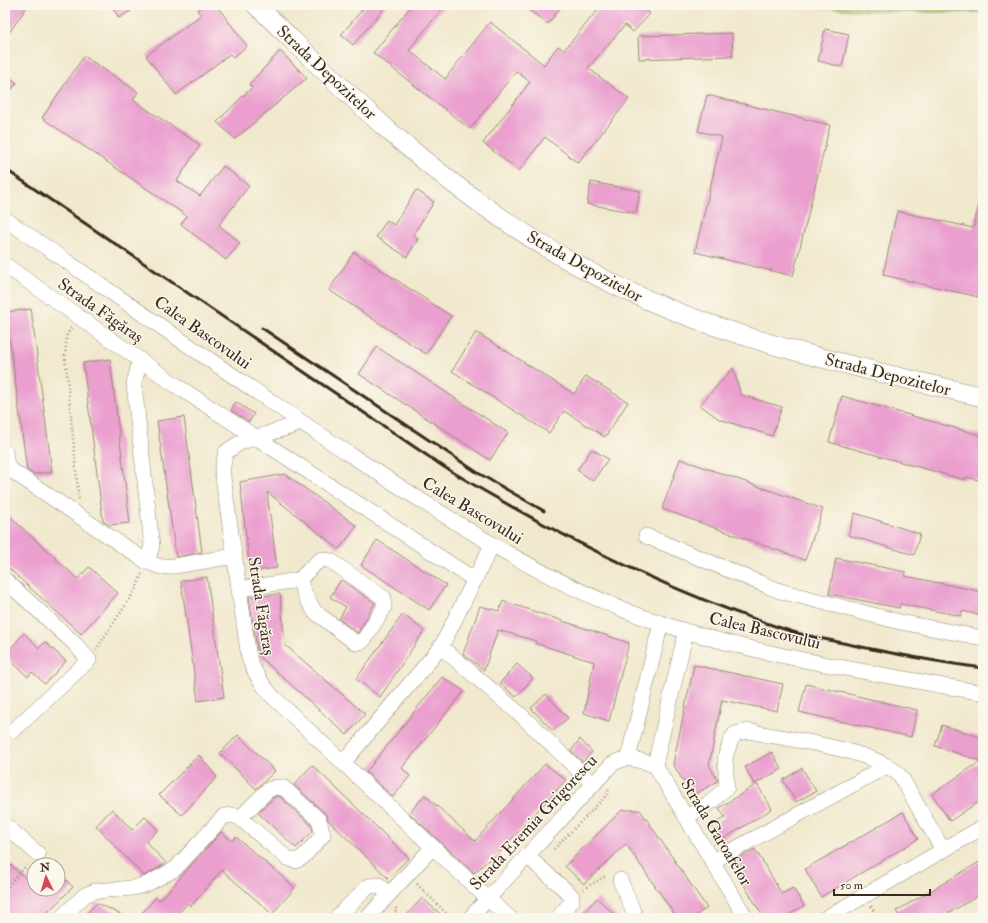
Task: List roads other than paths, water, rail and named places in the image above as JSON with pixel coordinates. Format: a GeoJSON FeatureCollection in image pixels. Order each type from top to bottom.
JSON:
{"type":"FeatureCollection","features":[{"type":"Feature","properties":{"kind":"main road","name":"Strada Depozitelor"},"geometry":{"type":"LineString","coordinates":[[256,5],[387,129],[428,163],[516,228],[579,266],[648,300],[736,334],[773,346],[983,397]]}},
{"type":"Feature","properties":{"kind":"street","name":"Calea Bascovului"},"geometry":{"type":"LineString","coordinates":[[5,219],[302,423],[463,529],[553,578],[603,601],[686,631],[778,654],[983,693]]}},
{"type":"Feature","properties":{"kind":"street","name":"Strada Făgăraș"},"geometry":{"type":"LineString","coordinates":[[5,265],[140,360],[256,438],[474,580]]}},
{"type":"Feature","properties":{"kind":"street"},"geometry":{"type":"LineString","coordinates":[[140,360],[134,384],[152,546],[146,562]]}},
{"type":"Feature","properties":{"kind":"street","name":"Strada Făgăraș"},"geometry":{"type":"LineString","coordinates":[[302,423],[241,442],[226,452],[222,470],[250,658],[258,680],[343,763],[510,918]]}},
{"type":"Feature","properties":{"kind":"street"},"geometry":{"type":"LineString","coordinates":[[5,452],[6,466],[146,562],[161,567],[235,556]]}},
{"type":"Feature","properties":{"kind":"street"},"geometry":{"type":"LineString","coordinates":[[646,536],[780,591],[900,622],[983,638]]}},
{"type":"Feature","properties":{"kind":"street"},"geometry":{"type":"LineString","coordinates":[[343,763],[441,646],[492,545]]}},
{"type":"Feature","properties":{"kind":"street"},"geometry":{"type":"LineString","coordinates":[[239,589],[299,580],[322,559],[331,561],[384,598],[384,608],[363,641],[356,643],[315,612],[306,599],[299,580]]}},
{"type":"Feature","properties":{"kind":"street"},"geometry":{"type":"LineString","coordinates":[[5,580],[75,644],[89,660],[14,730]]}},
{"type":"Feature","properties":{"kind":"street"},"geometry":{"type":"LineString","coordinates":[[661,623],[628,758],[655,765],[686,631]]}},
{"type":"Feature","properties":{"kind":"street"},"geometry":{"type":"LineString","coordinates":[[441,646],[522,716],[593,784]]}},
{"type":"Feature","properties":{"kind":"street"},"geometry":{"type":"LineString","coordinates":[[687,817],[711,802],[727,787],[725,758],[731,740],[735,734],[748,731],[845,750],[869,757],[887,766],[898,773],[943,850]]}},
{"type":"Feature","properties":{"kind":"street","name":"Strada Eremia Grigorescu"},"geometry":{"type":"LineString","coordinates":[[470,918],[611,765],[628,758]]}},
{"type":"Feature","properties":{"kind":"street","name":"Strada Garoafelor"},"geometry":{"type":"LineString","coordinates":[[655,765],[746,918]]}},
{"type":"Feature","properties":{"kind":"street"},"geometry":{"type":"LineString","coordinates":[[713,861],[887,766]]}},
{"type":"Feature","properties":{"kind":"street"},"geometry":{"type":"LineString","coordinates":[[61,918],[85,895],[95,891],[133,888],[161,878],[176,869],[224,816],[233,815],[240,818],[287,858],[296,861],[303,857],[323,835],[319,820],[284,788],[276,787],[268,790],[240,818]]}},
{"type":"Feature","properties":{"kind":"street"},"geometry":{"type":"LineString","coordinates":[[5,825],[38,854]]}},
{"type":"Feature","properties":{"kind":"street"},"geometry":{"type":"LineString","coordinates":[[826,918],[983,827]]}},
{"type":"Feature","properties":{"kind":"street"},"geometry":{"type":"LineString","coordinates":[[367,918],[433,847]]}},
{"type":"Feature","properties":{"kind":"street"},"geometry":{"type":"LineString","coordinates":[[527,856],[572,896],[572,901],[558,918]]}},
{"type":"Feature","properties":{"kind":"street"},"geometry":{"type":"LineString","coordinates":[[620,880],[636,918]]}},
{"type":"Feature","properties":{"kind":"street"},"geometry":{"type":"LineString","coordinates":[[336,918],[369,886],[379,885],[389,894]]}},
{"type":"Feature","properties":{"kind":"railway"},"geometry":{"type":"LineString","coordinates":[[5,169],[444,467],[528,516],[570,538],[614,560],[702,599],[793,632],[895,654],[983,668]]}},
{"type":"Feature","properties":{"kind":"railway"},"geometry":{"type":"LineString","coordinates":[[262,328],[478,473],[544,511]]}}]}
